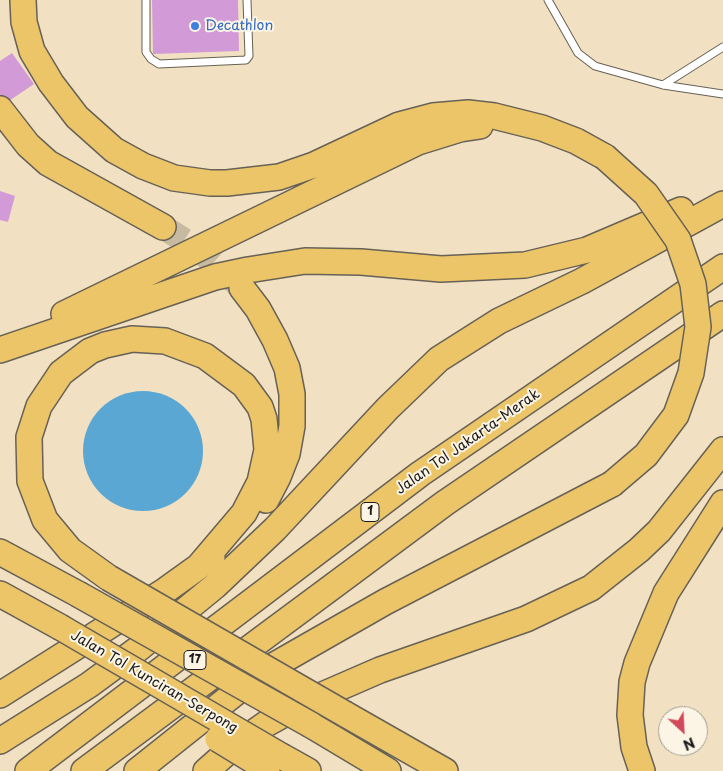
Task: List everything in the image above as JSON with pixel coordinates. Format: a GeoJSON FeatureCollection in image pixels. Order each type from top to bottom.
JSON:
{"type":"FeatureCollection","features":[{"type":"Feature","properties":{"kind":"highway"},"geometry":{"type":"LineString","coordinates":[[23,0],[24,22],[32,51],[51,83],[77,117],[114,150],[142,166],[174,178],[227,183],[279,177],[314,165],[399,126],[433,116],[468,113],[494,116],[570,138],[606,157],[646,194],[668,223],[678,240],[693,284],[698,327],[691,373],[676,414],[646,455],[612,484],[385,602],[259,674],[137,771]]}},
{"type":"Feature","properties":{"kind":"highway"},"geometry":{"type":"LineString","coordinates":[[0,109],[28,146],[48,163],[163,227]]}},
{"type":"Feature","properties":{"kind":"highway"},"geometry":{"type":"LineString","coordinates":[[0,344],[418,142],[460,129],[522,123]]}},
{"type":"Feature","properties":{"kind":"highway"},"geometry":{"type":"LineString","coordinates":[[0,350],[215,277],[278,264],[336,261],[466,269],[525,265],[558,259],[587,250],[651,224],[723,190]]}},
{"type":"Feature","properties":{"kind":"highway"},"geometry":{"type":"LineString","coordinates":[[0,741],[89,685],[138,649],[215,586],[275,529],[406,390],[444,355],[499,321],[582,281],[723,204]]}},
{"type":"Feature","properties":{"kind":"highway","name":"Jalan Tol Jakarta–Merak"},"geometry":{"type":"LineString","coordinates":[[28,771],[420,474],[723,267]]}},
{"type":"Feature","properties":{"kind":"highway"},"geometry":{"type":"LineString","coordinates":[[0,694],[166,590],[232,542],[263,506],[284,464],[292,426],[292,394],[287,368],[261,314],[242,288]]}},
{"type":"Feature","properties":{"kind":"highway"},"geometry":{"type":"LineString","coordinates":[[84,771],[445,504],[723,314]]}},
{"type":"Feature","properties":{"kind":"highway"},"geometry":{"type":"LineString","coordinates":[[199,566],[244,513],[260,482],[267,450],[264,420],[260,407],[244,386],[204,356],[165,341],[132,339],[105,344],[90,351],[62,373],[39,406],[29,437],[30,480],[45,520],[70,550],[109,578],[445,771]]}},
{"type":"Feature","properties":{"kind":"highway"},"geometry":{"type":"LineString","coordinates":[[206,771],[232,748],[266,724],[304,703],[380,670],[526,619],[591,588],[634,555],[659,531],[723,450]]}},
{"type":"Feature","properties":{"kind":"highway"},"geometry":{"type":"LineString","coordinates":[[642,771],[634,747],[630,715],[632,682],[637,663],[666,593],[723,503]]}},
{"type":"Feature","properties":{"kind":"highway","name":"17"},"geometry":{"type":"LineString","coordinates":[[0,552],[311,725],[388,771]]}},
{"type":"Feature","properties":{"kind":"highway","name":"Jalan Tol Kunciran–Serpong"},"geometry":{"type":"LineString","coordinates":[[0,594],[38,614],[65,637],[273,766],[308,771]]}},
{"type":"Feature","properties":{"kind":"highway"},"geometry":{"type":"LineString","coordinates":[[152,771],[165,748]]}},
{"type":"Feature","properties":{"kind":"lane"},"geometry":{"type":"LineString","coordinates":[[146,0],[146,52],[151,59],[159,64],[246,60],[249,56],[247,0]]}},
{"type":"Feature","properties":{"kind":"lane"},"geometry":{"type":"LineString","coordinates":[[548,0],[578,53],[587,61],[608,71],[663,85],[723,94]]}},
{"type":"Feature","properties":{"kind":"lane"},"geometry":{"type":"LineString","coordinates":[[663,85],[723,47]]}},
{"type":"Feature","properties":{"kind":"water"},"geometry":{"type":"Polygon","coordinates":[[[143,391],[155,392],[166,396],[176,401],[185,409],[193,418],[198,428],[202,439],[202,463],[198,474],[193,484],[185,493],[176,501],[166,506],[155,510],[143,511],[131,510],[120,506],[110,501],[101,493],[93,484],[88,474],[84,463],[83,451],[84,439],[88,428],[93,418],[101,409],[110,401],[120,396],[131,392],[143,391]]]}},
{"type":"Feature","properties":{"kind":"building","name":"Decathlon"},"geometry":{"type":"Polygon","coordinates":[[[152,0],[238,0],[239,51],[153,54],[152,0]]]}},
{"type":"Feature","properties":{"kind":"building"},"geometry":{"type":"Polygon","coordinates":[[[12,53],[34,84],[0,107],[0,61],[12,53]]]}},
{"type":"Feature","properties":{"kind":"building"},"geometry":{"type":"Polygon","coordinates":[[[0,191],[15,196],[8,222],[0,220],[0,191]]]}},
{"type":"Feature","properties":{"kind":"tunnel"},"geometry":{"type":"LineString","coordinates":[[163,227],[198,249],[240,286]]}},
{"type":"Feature","properties":{"kind":"place","name":"Decathlon"},"geometry":{"type":"Point","coordinates":[195,26]}}]}
